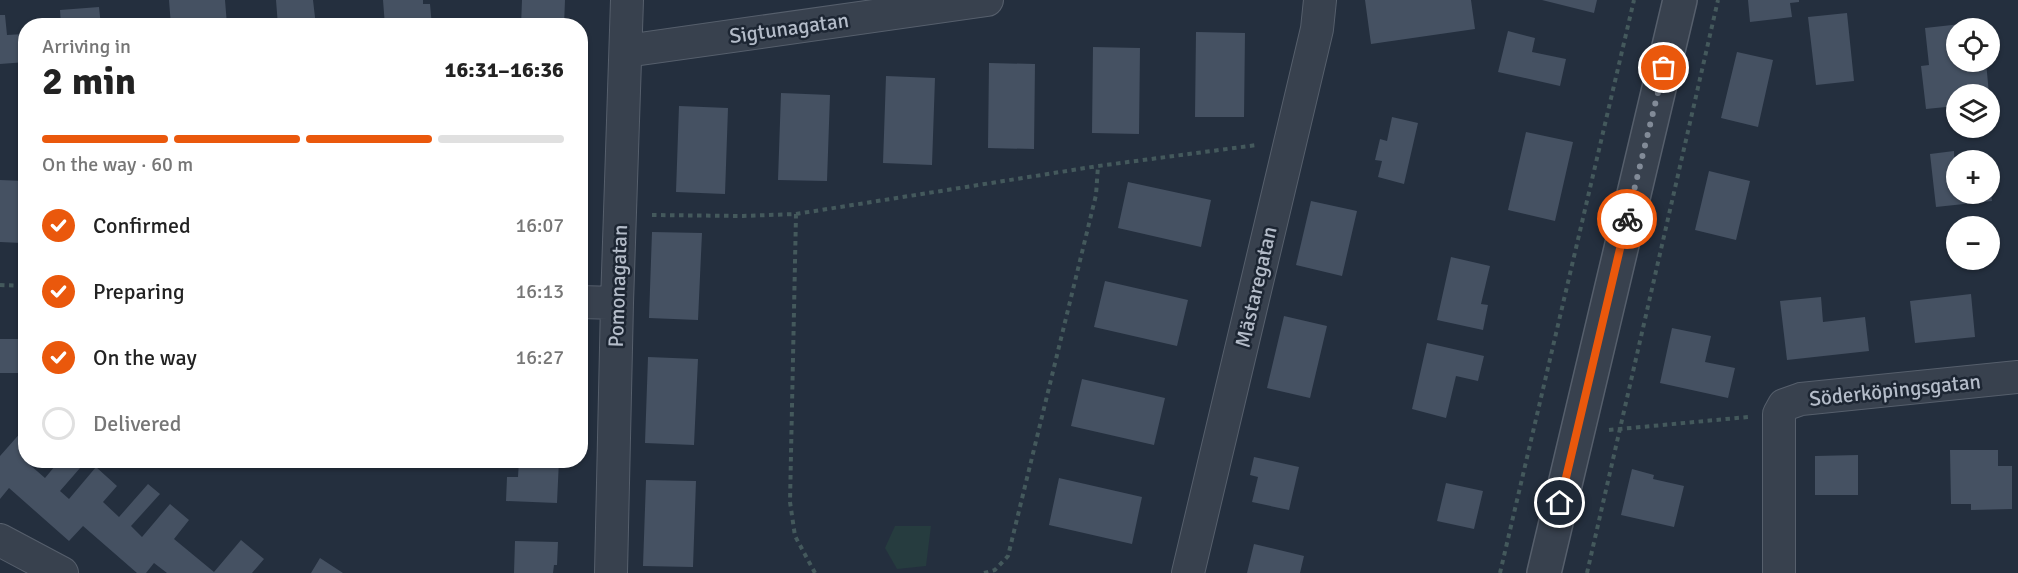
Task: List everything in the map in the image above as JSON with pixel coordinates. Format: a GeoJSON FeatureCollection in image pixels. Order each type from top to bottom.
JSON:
{"type":"FeatureCollection","features":[{"type":"Feature","properties":{"kind":"street","name":"Pomonagatan"},"geometry":{"type":"LineString","coordinates":[[611,573],[627,0]]}},
{"type":"Feature","properties":{"kind":"street","name":"Sigtunagatan"},"geometry":{"type":"LineString","coordinates":[[626,51],[987,0]]}},
{"type":"Feature","properties":{"kind":"street","name":"Mästaregatan"},"geometry":{"type":"LineString","coordinates":[[1188,573],[1317,29],[1320,0]]}},
{"type":"Feature","properties":{"kind":"street"},"geometry":{"type":"LineString","coordinates":[[1544,573],[1680,0]]}},
{"type":"Feature","properties":{"kind":"street"},"geometry":{"type":"LineString","coordinates":[[588,302],[617,303]]}},
{"type":"Feature","properties":{"kind":"street","name":"Söderköpingsgatan"},"geometry":{"type":"LineString","coordinates":[[1779,414],[1784,405],[1801,399],[2018,377]]}},
{"type":"Feature","properties":{"kind":"street"},"geometry":{"type":"LineString","coordinates":[[1779,414],[1779,573]]}},
{"type":"Feature","properties":{"kind":"street"},"geometry":{"type":"LineString","coordinates":[[0,540],[62,573]]}},
{"type":"Feature","properties":{"kind":"path"},"geometry":{"type":"LineString","coordinates":[[1500,573],[1634,0]]}},
{"type":"Feature","properties":{"kind":"path"},"geometry":{"type":"LineString","coordinates":[[1587,573],[1718,0]]}},
{"type":"Feature","properties":{"kind":"path"},"geometry":{"type":"LineString","coordinates":[[620,214],[743,216],[796,214],[1098,166],[1290,141]]}},
{"type":"Feature","properties":{"kind":"path"},"geometry":{"type":"LineString","coordinates":[[984,573],[995,570],[1008,556],[1096,195],[1098,166]]}},
{"type":"Feature","properties":{"kind":"path"},"geometry":{"type":"LineString","coordinates":[[796,214],[790,502],[795,536],[815,573]]}},
{"type":"Feature","properties":{"kind":"path"},"geometry":{"type":"LineString","coordinates":[[0,285],[18,286]]}},
{"type":"Feature","properties":{"kind":"path"},"geometry":{"type":"LineString","coordinates":[[1576,433],[1779,414]]}},
{"type":"Feature","properties":{"kind":"green space"},"geometry":{"type":"Polygon","coordinates":[[[895,526],[931,526],[926,566],[897,569],[885,548],[895,526]]]}},
{"type":"Feature","properties":{"kind":"building"},"geometry":{"type":"Polygon","coordinates":[[[169,0],[225,0],[226,18],[170,18],[169,0]]]}},
{"type":"Feature","properties":{"kind":"building"},"geometry":{"type":"Polygon","coordinates":[[[276,0],[313,0],[315,18],[277,18],[276,0]]]}},
{"type":"Feature","properties":{"kind":"building"},"geometry":{"type":"Polygon","coordinates":[[[383,0],[423,0],[423,4],[430,4],[431,18],[384,18],[383,0]]]}},
{"type":"Feature","properties":{"kind":"building"},"geometry":{"type":"Polygon","coordinates":[[[522,0],[565,0],[564,18],[521,18],[522,0]]]}},
{"type":"Feature","properties":{"kind":"building"},"geometry":{"type":"Polygon","coordinates":[[[1365,0],[1471,0],[1475,29],[1371,44],[1365,0]]]}},
{"type":"Feature","properties":{"kind":"building"},"geometry":{"type":"Polygon","coordinates":[[[1542,0],[1597,0],[1594,13],[1542,0]]]}},
{"type":"Feature","properties":{"kind":"building"},"geometry":{"type":"Polygon","coordinates":[[[1748,0],[1799,0],[1799,2],[1790,3],[1792,17],[1750,22],[1748,0]]]}},
{"type":"Feature","properties":{"kind":"building"},"geometry":{"type":"Polygon","coordinates":[[[99,7],[100,18],[60,18],[60,10],[99,7]]]}},
{"type":"Feature","properties":{"kind":"building"},"geometry":{"type":"Polygon","coordinates":[[[1847,13],[1854,81],[1816,85],[1808,17],[1847,13]]]}},
{"type":"Feature","properties":{"kind":"building"},"geometry":{"type":"Polygon","coordinates":[[[0,15],[5,15],[7,35],[18,34],[18,63],[0,64],[0,15]]]}},
{"type":"Feature","properties":{"kind":"building"},"geometry":{"type":"Polygon","coordinates":[[[1946,26],[1946,72],[1987,72],[1988,84],[1946,84],[1946,107],[1926,109],[1921,66],[1929,65],[1925,28],[1946,26]]]}},
{"type":"Feature","properties":{"kind":"building"},"geometry":{"type":"Polygon","coordinates":[[[1508,31],[1535,38],[1532,52],[1566,59],[1560,86],[1498,72],[1508,31]]]}},
{"type":"Feature","properties":{"kind":"building"},"geometry":{"type":"Polygon","coordinates":[[[1196,32],[1245,33],[1244,117],[1195,117],[1196,32]]]}},
{"type":"Feature","properties":{"kind":"building"},"geometry":{"type":"Polygon","coordinates":[[[1093,47],[1140,48],[1139,134],[1092,133],[1093,47]]]}},
{"type":"Feature","properties":{"kind":"building"},"geometry":{"type":"Polygon","coordinates":[[[1737,52],[1773,60],[1758,127],[1721,118],[1737,52]]]}},
{"type":"Feature","properties":{"kind":"building"},"geometry":{"type":"Polygon","coordinates":[[[989,63],[1035,64],[1034,149],[988,148],[989,63]]]}},
{"type":"Feature","properties":{"kind":"building"},"geometry":{"type":"Polygon","coordinates":[[[886,76],[935,78],[932,165],[883,163],[886,76]]]}},
{"type":"Feature","properties":{"kind":"building"},"geometry":{"type":"Polygon","coordinates":[[[781,93],[830,95],[827,181],[778,180],[781,93]]]}},
{"type":"Feature","properties":{"kind":"building"},"geometry":{"type":"Polygon","coordinates":[[[679,106],[728,108],[725,194],[676,192],[679,106]]]}},
{"type":"Feature","properties":{"kind":"building"},"geometry":{"type":"Polygon","coordinates":[[[1392,117],[1418,123],[1404,184],[1378,177],[1382,161],[1375,160],[1380,139],[1387,141],[1392,117]]]}},
{"type":"Feature","properties":{"kind":"building"},"geometry":{"type":"Polygon","coordinates":[[[1526,132],[1573,142],[1555,221],[1508,210],[1526,132]]]}},
{"type":"Feature","properties":{"kind":"building"},"geometry":{"type":"Polygon","coordinates":[[[1946,152],[1946,204],[1964,204],[1936,207],[1930,154],[1946,152]]]}},
{"type":"Feature","properties":{"kind":"building"},"geometry":{"type":"Polygon","coordinates":[[[1709,171],[1750,181],[1736,240],[1695,230],[1709,171]]]}},
{"type":"Feature","properties":{"kind":"building"},"geometry":{"type":"Polygon","coordinates":[[[0,180],[18,181],[18,243],[0,242],[0,180]]]}},
{"type":"Feature","properties":{"kind":"building"},"geometry":{"type":"Polygon","coordinates":[[[1128,182],[1211,200],[1201,247],[1118,228],[1128,182]]]}},
{"type":"Feature","properties":{"kind":"building"},"geometry":{"type":"Polygon","coordinates":[[[1311,201],[1357,211],[1342,276],[1296,265],[1311,201]]]}},
{"type":"Feature","properties":{"kind":"building"},"geometry":{"type":"Polygon","coordinates":[[[652,232],[702,233],[698,320],[649,318],[652,232]]]}},
{"type":"Feature","properties":{"kind":"building"},"geometry":{"type":"Polygon","coordinates":[[[1451,257],[1490,266],[1481,304],[1488,305],[1483,330],[1437,320],[1451,257]]]}},
{"type":"Feature","properties":{"kind":"building"},"geometry":{"type":"Polygon","coordinates":[[[1105,281],[1188,300],[1177,346],[1094,327],[1105,281]]]}},
{"type":"Feature","properties":{"kind":"building"},"geometry":{"type":"Polygon","coordinates":[[[1971,294],[1975,337],[1915,343],[1910,301],[1971,294]]]}},
{"type":"Feature","properties":{"kind":"building"},"geometry":{"type":"Polygon","coordinates":[[[1821,297],[1823,322],[1865,317],[1869,351],[1787,360],[1780,301],[1821,297]]]}},
{"type":"Feature","properties":{"kind":"building"},"geometry":{"type":"Polygon","coordinates":[[[1284,316],[1327,326],[1310,398],[1267,388],[1284,316]]]}},
{"type":"Feature","properties":{"kind":"building"},"geometry":{"type":"Polygon","coordinates":[[[1672,328],[1711,336],[1705,362],[1735,368],[1728,398],[1660,383],[1672,328]]]}},
{"type":"Feature","properties":{"kind":"building"},"geometry":{"type":"Polygon","coordinates":[[[0,339],[18,339],[18,373],[0,373],[0,339]]]}},
{"type":"Feature","properties":{"kind":"building"},"geometry":{"type":"Polygon","coordinates":[[[1427,343],[1484,356],[1478,381],[1456,376],[1446,418],[1412,409],[1427,343]]]}},
{"type":"Feature","properties":{"kind":"building"},"geometry":{"type":"Polygon","coordinates":[[[648,357],[698,359],[694,445],[645,443],[648,357]]]}},
{"type":"Feature","properties":{"kind":"building"},"geometry":{"type":"Polygon","coordinates":[[[1082,379],[1165,398],[1154,445],[1071,426],[1082,379]]]}},
{"type":"Feature","properties":{"kind":"building"},"geometry":{"type":"Polygon","coordinates":[[[18,436],[18,468],[33,468],[45,478],[53,468],[80,468],[60,491],[69,499],[97,468],[117,486],[103,502],[119,517],[148,484],[160,494],[131,526],[142,537],[170,504],[189,520],[174,539],[214,572],[241,540],[264,559],[252,573],[167,573],[154,563],[146,573],[137,573],[83,526],[69,541],[9,488],[0,499],[0,456],[18,436]]]}},
{"type":"Feature","properties":{"kind":"building"},"geometry":{"type":"Polygon","coordinates":[[[1950,450],[1998,450],[1998,466],[2012,466],[2012,509],[1971,510],[1971,504],[1951,504],[1950,450]]]}},
{"type":"Feature","properties":{"kind":"building"},"geometry":{"type":"Polygon","coordinates":[[[1858,455],[1858,495],[1815,495],[1815,456],[1858,455]]]}},
{"type":"Feature","properties":{"kind":"building"},"geometry":{"type":"Polygon","coordinates":[[[1254,457],[1299,467],[1289,510],[1252,502],[1258,477],[1250,475],[1254,457]]]}},
{"type":"Feature","properties":{"kind":"building"},"geometry":{"type":"Polygon","coordinates":[[[519,468],[559,468],[557,503],[506,501],[507,477],[518,477],[519,468]]]}},
{"type":"Feature","properties":{"kind":"building"},"geometry":{"type":"Polygon","coordinates":[[[1632,469],[1654,475],[1653,479],[1684,486],[1674,527],[1621,515],[1632,469]]]}},
{"type":"Feature","properties":{"kind":"building"},"geometry":{"type":"Polygon","coordinates":[[[1059,478],[1142,497],[1132,544],[1049,525],[1059,478]]]}},
{"type":"Feature","properties":{"kind":"building"},"geometry":{"type":"Polygon","coordinates":[[[646,480],[696,481],[693,567],[643,566],[646,480]]]}},
{"type":"Feature","properties":{"kind":"building"},"geometry":{"type":"Polygon","coordinates":[[[1446,483],[1483,491],[1474,529],[1437,521],[1446,483]]]}},
{"type":"Feature","properties":{"kind":"building"},"geometry":{"type":"Polygon","coordinates":[[[515,541],[558,542],[557,565],[554,565],[553,573],[514,573],[515,541]]]}},
{"type":"Feature","properties":{"kind":"building"},"geometry":{"type":"Polygon","coordinates":[[[1254,544],[1304,556],[1300,573],[1247,573],[1254,544]]]}},
{"type":"Feature","properties":{"kind":"building"},"geometry":{"type":"Polygon","coordinates":[[[320,558],[343,573],[311,573],[320,558]]]}},
{"type":"Feature","properties":{"kind":"way so far"},"geometry":{"type":"LineString","coordinates":[[1627,219],[1664,68]]}},
{"type":"Feature","properties":{"kind":"route"},"geometry":{"type":"LineString","coordinates":[[1560,503],[1627,219]]}}]}
